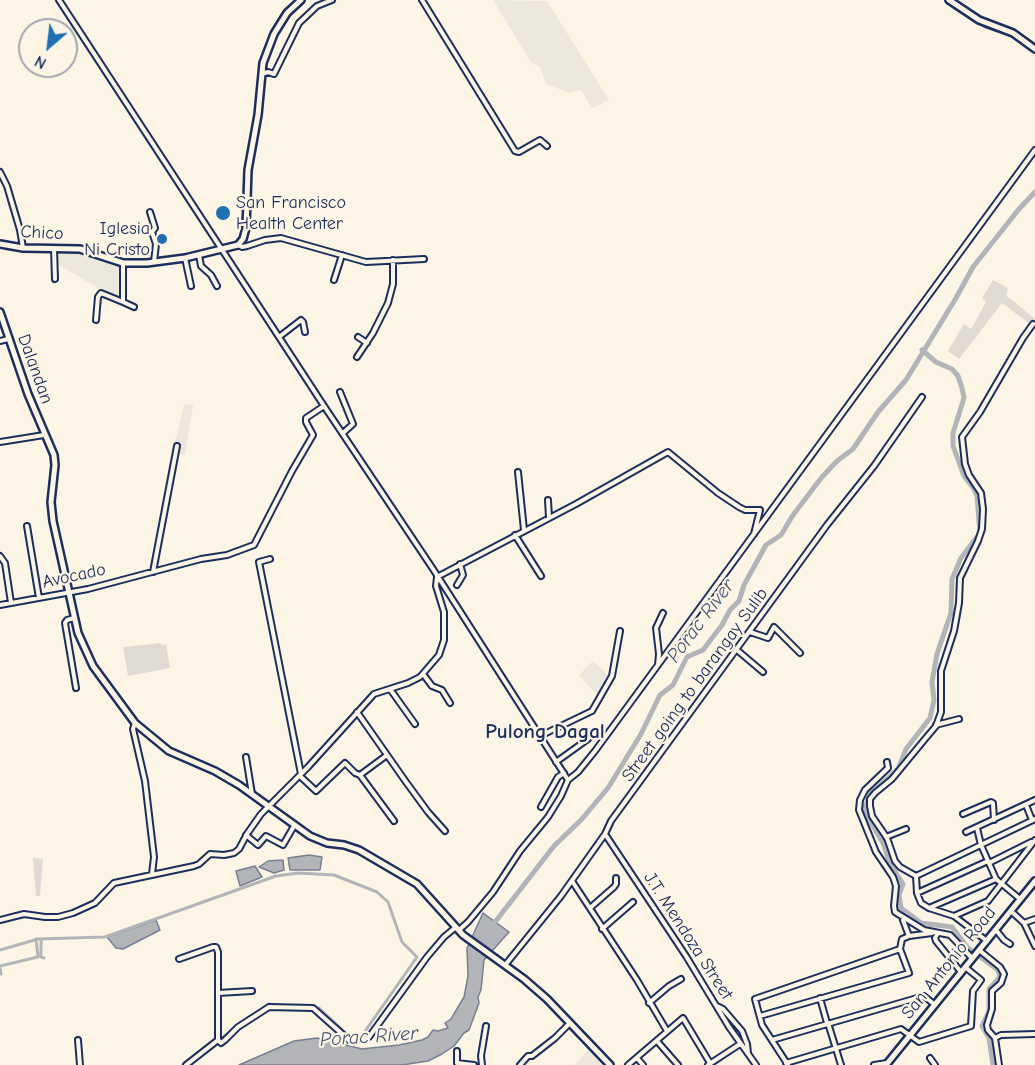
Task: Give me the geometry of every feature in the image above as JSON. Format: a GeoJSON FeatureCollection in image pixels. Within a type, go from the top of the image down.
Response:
{"type":"FeatureCollection","features":[{"type":"Feature","properties":{"kind":"street"},"geometry":{"type":"LineString","coordinates":[[59,0],[568,780]]}},
{"type":"Feature","properties":{"kind":"street"},"geometry":{"type":"LineString","coordinates":[[301,0],[287,13],[274,34],[266,55],[248,170],[246,228],[242,241],[238,245],[242,247],[281,238],[366,262],[424,259]]}},
{"type":"Feature","properties":{"kind":"street"},"geometry":{"type":"LineString","coordinates":[[262,74],[268,72],[274,74],[300,24],[317,6],[332,0]]}},
{"type":"Feature","properties":{"kind":"street"},"geometry":{"type":"LineString","coordinates":[[422,0],[515,150],[518,152],[540,140],[547,146]]}},
{"type":"Feature","properties":{"kind":"street"},"geometry":{"type":"LineString","coordinates":[[949,0],[980,20],[1013,33],[1035,49]]}},
{"type":"Feature","properties":{"kind":"street"},"geometry":{"type":"LineString","coordinates":[[186,1065],[218,1040],[221,1042],[253,1016],[270,1007],[313,1008],[349,1040],[361,1040],[369,1036],[444,937],[468,922],[493,892],[520,851],[548,817],[568,780],[595,751],[1035,150]]}},
{"type":"Feature","properties":{"kind":"street"},"geometry":{"type":"LineString","coordinates":[[0,172],[7,186],[23,248]]}},
{"type":"Feature","properties":{"kind":"street"},"geometry":{"type":"LineString","coordinates":[[150,212],[156,244],[154,263]]}},
{"type":"Feature","properties":{"kind":"street","name":"Chico"},"geometry":{"type":"LineString","coordinates":[[0,244],[23,248],[80,249],[123,263],[154,263],[224,250],[238,245]]}},
{"type":"Feature","properties":{"kind":"street"},"geometry":{"type":"LineString","coordinates":[[54,249],[55,279]]}},
{"type":"Feature","properties":{"kind":"street"},"geometry":{"type":"LineString","coordinates":[[199,255],[201,266],[212,275],[217,286]]}},
{"type":"Feature","properties":{"kind":"street"},"geometry":{"type":"LineString","coordinates":[[334,280],[342,255]]}},
{"type":"Feature","properties":{"kind":"street"},"geometry":{"type":"LineString","coordinates":[[185,258],[191,286]]}},
{"type":"Feature","properties":{"kind":"street"},"geometry":{"type":"LineString","coordinates":[[357,357],[388,303],[393,284],[393,260]]}},
{"type":"Feature","properties":{"kind":"street"},"geometry":{"type":"LineString","coordinates":[[123,263],[123,302]]}},
{"type":"Feature","properties":{"kind":"street"},"geometry":{"type":"LineString","coordinates":[[96,320],[98,297],[101,293],[134,307]]}},
{"type":"Feature","properties":{"kind":"street","name":"Dalandan"},"geometry":{"type":"LineString","coordinates":[[0,312],[44,435],[54,455],[51,502],[74,618],[84,651],[135,723],[169,751],[215,771],[310,836],[327,843],[359,850],[417,884],[465,937],[506,964],[546,999],[610,1065]]}},
{"type":"Feature","properties":{"kind":"street"},"geometry":{"type":"LineString","coordinates":[[279,337],[301,320],[305,332]]}},
{"type":"Feature","properties":{"kind":"street"},"geometry":{"type":"LineString","coordinates":[[916,876],[897,864],[886,837],[872,816],[870,799],[892,779],[936,726],[941,712],[942,663],[951,641],[959,603],[960,578],[982,530],[981,493],[969,475],[965,464],[962,437],[980,412],[1033,324]]}},
{"type":"Feature","properties":{"kind":"street"},"geometry":{"type":"LineString","coordinates":[[358,337],[367,343]]}},
{"type":"Feature","properties":{"kind":"street"},"geometry":{"type":"LineString","coordinates":[[0,341],[8,339]]}},
{"type":"Feature","properties":{"kind":"street"},"geometry":{"type":"LineString","coordinates":[[340,392],[353,424],[343,433]]}},
{"type":"Feature","properties":{"kind":"street","name":"Street going to barangay Sulib"},"geometry":{"type":"LineString","coordinates":[[506,964],[572,881],[605,834],[611,821],[922,398]]}},
{"type":"Feature","properties":{"kind":"street","name":"Avocado"},"geometry":{"type":"LineString","coordinates":[[0,605],[70,593],[201,559],[227,555],[254,545],[313,435],[306,418],[324,406]]}},
{"type":"Feature","properties":{"kind":"street"},"geometry":{"type":"LineString","coordinates":[[0,442],[44,435]]}},
{"type":"Feature","properties":{"kind":"street"},"geometry":{"type":"LineString","coordinates":[[153,572],[177,446]]}},
{"type":"Feature","properties":{"kind":"street"},"geometry":{"type":"LineString","coordinates":[[437,577],[668,452],[739,507],[745,510],[760,510],[754,534]]}},
{"type":"Feature","properties":{"kind":"street"},"geometry":{"type":"LineString","coordinates":[[518,472],[524,530]]}},
{"type":"Feature","properties":{"kind":"street"},"geometry":{"type":"LineString","coordinates":[[548,500],[549,518]]}},
{"type":"Feature","properties":{"kind":"street"},"geometry":{"type":"LineString","coordinates":[[27,526],[39,598]]}},
{"type":"Feature","properties":{"kind":"street"},"geometry":{"type":"LineString","coordinates":[[515,535],[542,576]]}},
{"type":"Feature","properties":{"kind":"street"},"geometry":{"type":"LineString","coordinates":[[0,556],[5,563],[11,603]]}},
{"type":"Feature","properties":{"kind":"street"},"geometry":{"type":"LineString","coordinates":[[270,558],[259,562],[300,775],[316,791],[345,763],[360,775],[394,821]]}},
{"type":"Feature","properties":{"kind":"street"},"geometry":{"type":"LineString","coordinates":[[457,585],[463,574],[460,564]]}},
{"type":"Feature","properties":{"kind":"street"},"geometry":{"type":"LineString","coordinates":[[0,920],[24,914],[51,917],[73,913],[95,903],[114,883],[194,866],[210,854],[234,853],[239,849],[254,822],[267,807],[300,775],[374,694],[408,683],[423,674],[439,655],[444,640],[443,607],[436,586],[437,577]]}},
{"type":"Feature","properties":{"kind":"street"},"geometry":{"type":"LineString","coordinates":[[658,666],[656,628],[663,614]]}},
{"type":"Feature","properties":{"kind":"street"},"geometry":{"type":"LineString","coordinates":[[74,618],[65,623],[76,688]]}},
{"type":"Feature","properties":{"kind":"street"},"geometry":{"type":"LineString","coordinates":[[750,632],[768,638],[774,627],[800,653]]}},
{"type":"Feature","properties":{"kind":"street"},"geometry":{"type":"LineString","coordinates":[[540,736],[588,714],[595,707],[612,676],[620,631]]}},
{"type":"Feature","properties":{"kind":"street"},"geometry":{"type":"LineString","coordinates":[[737,650],[763,672]]}},
{"type":"Feature","properties":{"kind":"street"},"geometry":{"type":"LineString","coordinates":[[423,674],[432,686],[442,690],[450,703]]}},
{"type":"Feature","properties":{"kind":"street"},"geometry":{"type":"LineString","coordinates":[[390,689],[415,724]]}},
{"type":"Feature","properties":{"kind":"street"},"geometry":{"type":"LineString","coordinates":[[357,712],[428,812],[445,831]]}},
{"type":"Feature","properties":{"kind":"street"},"geometry":{"type":"LineString","coordinates":[[936,726],[959,718]]}},
{"type":"Feature","properties":{"kind":"street"},"geometry":{"type":"LineString","coordinates":[[135,723],[133,729],[145,781],[154,857],[152,874]]}},
{"type":"Feature","properties":{"kind":"street"},"geometry":{"type":"LineString","coordinates":[[556,762],[588,740]]}},
{"type":"Feature","properties":{"kind":"street"},"geometry":{"type":"LineString","coordinates":[[360,775],[387,755]]}},
{"type":"Feature","properties":{"kind":"street"},"geometry":{"type":"LineString","coordinates":[[246,757],[252,796]]}},
{"type":"Feature","properties":{"kind":"street"},"geometry":{"type":"LineString","coordinates":[[887,762],[888,768],[864,790],[859,810],[876,852],[893,877],[896,886],[895,912],[924,930],[950,935],[973,958]]}},
{"type":"Feature","properties":{"kind":"street"},"geometry":{"type":"LineString","coordinates":[[541,807],[558,778],[564,773]]}},
{"type":"Feature","properties":{"kind":"street"},"geometry":{"type":"LineString","coordinates":[[966,832],[1035,800]]}},
{"type":"Feature","properties":{"kind":"street"},"geometry":{"type":"LineString","coordinates":[[963,814],[991,802],[993,803],[994,820]]}},
{"type":"Feature","properties":{"kind":"street"},"geometry":{"type":"LineString","coordinates":[[916,876],[1034,820],[1026,805]]}},
{"type":"Feature","properties":{"kind":"street"},"geometry":{"type":"LineString","coordinates":[[246,835],[258,845],[266,836],[283,845],[294,826]]}},
{"type":"Feature","properties":{"kind":"street"},"geometry":{"type":"LineString","coordinates":[[977,828],[981,846],[996,879],[1020,899]]}},
{"type":"Feature","properties":{"kind":"street"},"geometry":{"type":"LineString","coordinates":[[886,837],[906,829]]}},
{"type":"Feature","properties":{"kind":"street","name":"J.T. Mendoza Street"},"geometry":{"type":"LineString","coordinates":[[605,834],[748,1053]]}},
{"type":"Feature","properties":{"kind":"street"},"geometry":{"type":"LineString","coordinates":[[917,893],[1035,840]]}},
{"type":"Feature","properties":{"kind":"street"},"geometry":{"type":"LineString","coordinates":[[954,916],[986,903],[1035,840]]}},
{"type":"Feature","properties":{"kind":"street"},"geometry":{"type":"LineString","coordinates":[[916,876],[917,893],[921,903],[929,909],[954,916],[987,941]]}},
{"type":"Feature","properties":{"kind":"street"},"geometry":{"type":"LineString","coordinates":[[590,908],[614,887],[616,878]]}},
{"type":"Feature","properties":{"kind":"street"},"geometry":{"type":"LineString","coordinates":[[929,909],[996,879]]}},
{"type":"Feature","properties":{"kind":"street"},"geometry":{"type":"LineString","coordinates":[[572,881],[637,980],[667,1031]]}},
{"type":"Feature","properties":{"kind":"street","name":"San Antonio Road"},"geometry":{"type":"LineString","coordinates":[[888,1064],[1035,881]]}},
{"type":"Feature","properties":{"kind":"street"},"geometry":{"type":"LineString","coordinates":[[602,928],[633,902]]}},
{"type":"Feature","properties":{"kind":"street"},"geometry":{"type":"LineString","coordinates":[[1011,911],[1024,923],[1035,946]]}},
{"type":"Feature","properties":{"kind":"street"},"geometry":{"type":"LineString","coordinates":[[902,918],[909,936]]}},
{"type":"Feature","properties":{"kind":"street"},"geometry":{"type":"LineString","coordinates":[[1024,923],[1035,919]]}},
{"type":"Feature","properties":{"kind":"street"},"geometry":{"type":"LineString","coordinates":[[996,929],[1010,944]]}},
{"type":"Feature","properties":{"kind":"street"},"geometry":{"type":"LineString","coordinates":[[760,1016],[909,973],[900,949],[902,939],[937,933]]}},
{"type":"Feature","properties":{"kind":"street"},"geometry":{"type":"LineString","coordinates":[[900,949],[755,999],[762,1025],[787,1064],[901,1029],[919,1042],[971,1026],[973,991],[981,980],[963,970],[936,941],[937,933]]}},
{"type":"Feature","properties":{"kind":"street"},"geometry":{"type":"LineString","coordinates":[[179,959],[216,947],[220,970],[218,1040]]}},
{"type":"Feature","properties":{"kind":"street"},"geometry":{"type":"LineString","coordinates":[[978,951],[1000,967],[1004,974],[1001,983],[992,991],[992,1009],[987,1025],[994,1038],[999,1065]]}},
{"type":"Feature","properties":{"kind":"street"},"geometry":{"type":"LineString","coordinates":[[650,1003],[669,986],[681,979]]}},
{"type":"Feature","properties":{"kind":"street"},"geometry":{"type":"LineString","coordinates":[[218,993],[252,991]]}},
{"type":"Feature","properties":{"kind":"street"},"geometry":{"type":"LineString","coordinates":[[771,1040],[924,996],[935,1005]]}},
{"type":"Feature","properties":{"kind":"street"},"geometry":{"type":"LineString","coordinates":[[820,999],[841,1065]]}},
{"type":"Feature","properties":{"kind":"street"},"geometry":{"type":"LineString","coordinates":[[717,1006],[723,1009],[742,1031],[748,1053],[756,1065]]}},
{"type":"Feature","properties":{"kind":"street"},"geometry":{"type":"LineString","coordinates":[[628,1065],[683,1018],[709,1064],[740,1044]]}},
{"type":"Feature","properties":{"kind":"street"},"geometry":{"type":"LineString","coordinates":[[520,1065],[528,1056],[532,1056],[555,1038],[570,1023]]}},
{"type":"Feature","properties":{"kind":"street"},"geometry":{"type":"LineString","coordinates":[[482,1065],[486,1026]]}},
{"type":"Feature","properties":{"kind":"street"},"geometry":{"type":"LineString","coordinates":[[994,1038],[1001,1035],[1035,1034]]}},
{"type":"Feature","properties":{"kind":"street"},"geometry":{"type":"LineString","coordinates":[[78,1040],[80,1065]]}},
{"type":"Feature","properties":{"kind":"street"},"geometry":{"type":"LineString","coordinates":[[657,1041],[678,1065]]}},
{"type":"Feature","properties":{"kind":"street"},"geometry":{"type":"LineString","coordinates":[[457,1051],[457,1063],[474,1065]]}},
{"type":"Feature","properties":{"kind":"street"},"geometry":{"type":"LineString","coordinates":[[637,1058],[643,1065]]}},
{"type":"Feature","properties":{"kind":"street"},"geometry":{"type":"LineString","coordinates":[[930,1058],[935,1065]]}},
{"type":"Feature","properties":{"kind":"street"},"geometry":{"type":"LineString","coordinates":[[719,1059],[723,1065]]}},
{"type":"Feature","properties":{"kind":"street"},"geometry":{"type":"LineString","coordinates":[[873,1065],[888,1064]]}},
{"type":"Feature","properties":{"kind":"shaded area"},"geometry":{"type":"Polygon","coordinates":[[[493,0],[547,1],[609,100],[592,108],[581,90],[570,93],[546,84],[540,67],[531,62],[493,0]]]}},
{"type":"Feature","properties":{"kind":"shaded area"},"geometry":{"type":"Polygon","coordinates":[[[55,250],[82,251],[122,265],[122,302],[57,264],[55,250]]]}},
{"type":"Feature","properties":{"kind":"shaded area"},"geometry":{"type":"Polygon","coordinates":[[[993,280],[1008,288],[1006,295],[1035,319],[1030,324],[1002,303],[959,359],[948,351],[964,324],[971,329],[986,302],[982,298],[993,280]]]}},
{"type":"Feature","properties":{"kind":"shaded area"},"geometry":{"type":"Polygon","coordinates":[[[184,404],[193,405],[185,455],[175,453],[174,447],[184,404]]]}},
{"type":"Feature","properties":{"kind":"shaded area"},"geometry":{"type":"Polygon","coordinates":[[[161,643],[161,645],[166,644],[170,668],[128,676],[123,647],[161,643]]]}},
{"type":"Feature","properties":{"kind":"shaded area"},"geometry":{"type":"Polygon","coordinates":[[[593,661],[609,676],[598,696],[579,675],[593,661]]]}},
{"type":"Feature","properties":{"kind":"shaded area"},"geometry":{"type":"Polygon","coordinates":[[[309,855],[322,857],[320,870],[290,870],[288,858],[309,855]]]}},
{"type":"Feature","properties":{"kind":"shaded area"},"geometry":{"type":"Polygon","coordinates":[[[33,858],[43,859],[40,896],[36,896],[33,858]]]}},
{"type":"Feature","properties":{"kind":"shaded area"},"geometry":{"type":"Polygon","coordinates":[[[283,860],[284,870],[274,873],[259,867],[268,861],[283,860]]]}},
{"type":"Feature","properties":{"kind":"shaded area"},"geometry":{"type":"Polygon","coordinates":[[[255,866],[262,877],[240,886],[236,871],[255,866]]]}},
{"type":"Feature","properties":{"kind":"shaded area"},"geometry":{"type":"Polygon","coordinates":[[[483,913],[509,932],[484,960],[479,1003],[469,1030],[454,1046],[442,1054],[428,1061],[402,1065],[239,1065],[294,1041],[317,1038],[362,1049],[422,1040],[428,1037],[433,1030],[448,1028],[445,1023],[451,1019],[464,997],[468,976],[467,948],[483,913]]]}},
{"type":"Feature","properties":{"kind":"shaded area"},"geometry":{"type":"Polygon","coordinates":[[[156,920],[160,930],[123,949],[116,948],[107,937],[156,920]]]}},
{"type":"Feature","properties":{"kind":"shaded area"},"geometry":{"type":"Polygon","coordinates":[[[590,1048],[605,1065],[575,1065],[590,1048]]]}},
{"type":"Feature","properties":{"kind":"waterway"},"geometry":{"type":"LineString","coordinates":[[954,6],[986,28],[1014,37],[1035,53]]}},
{"type":"Feature","properties":{"kind":"waterway","name":"Porac River"},"geometry":{"type":"LineString","coordinates":[[492,926],[554,846],[581,820],[608,788],[641,734],[660,695],[673,685],[687,657],[703,650],[730,610],[739,601],[744,585],[766,545],[781,535],[822,477],[837,461],[853,449],[878,412],[906,380],[973,267],[1035,192]]}},
{"type":"Feature","properties":{"kind":"waterway"},"geometry":{"type":"LineString","coordinates":[[922,350],[936,362],[952,369],[958,376],[962,388],[964,398],[953,433],[953,446],[964,476],[977,496],[980,533],[961,558],[952,579],[951,613],[937,654],[932,682],[934,700],[930,718],[906,749],[898,769],[870,794],[865,808],[884,845],[889,862],[903,884],[899,895],[901,908],[921,923],[952,927],[967,947],[998,970],[1000,977],[989,989],[989,1011],[982,1026],[989,1038],[993,1065]]}},
{"type":"Feature","properties":{"kind":"waterway"},"geometry":{"type":"LineString","coordinates":[[0,950],[38,939],[105,937],[276,876],[298,873],[334,875],[377,892],[388,902],[402,942],[417,957],[361,1037],[351,1038],[319,1008],[314,1008]]}},
{"type":"Feature","properties":{"kind":"waterway"},"geometry":{"type":"LineString","coordinates":[[0,966],[38,957],[36,939]]}},
{"type":"Feature","properties":{"kind":"waterway"},"geometry":{"type":"LineString","coordinates":[[41,939],[41,957],[44,958]]}},
{"type":"Feature","properties":{"kind":"waterway"},"geometry":{"type":"LineString","coordinates":[[0,968],[1,974]]}},
{"type":"Feature","properties":{"kind":"waterway"},"geometry":{"type":"LineString","coordinates":[[249,1017],[268,1004]]}},
{"type":"Feature","properties":{"kind":"waterway"},"geometry":{"type":"LineString","coordinates":[[268,1004],[293,1006]]}},
{"type":"Feature","properties":{"kind":"waterway"},"geometry":{"type":"LineString","coordinates":[[221,1038],[233,1029]]}},
{"type":"Feature","properties":{"kind":"place","name":"San Francisco Health Center"},"geometry":{"type":"Point","coordinates":[223,213]}},
{"type":"Feature","properties":{"kind":"place","name":"Iglesia Ni Cristo"},"geometry":{"type":"Point","coordinates":[162,239]}},
{"type":"Feature","properties":{"kind":"district","name":"Pulong Dagal"},"geometry":{"type":"Point","coordinates":[545,732]}}]}
